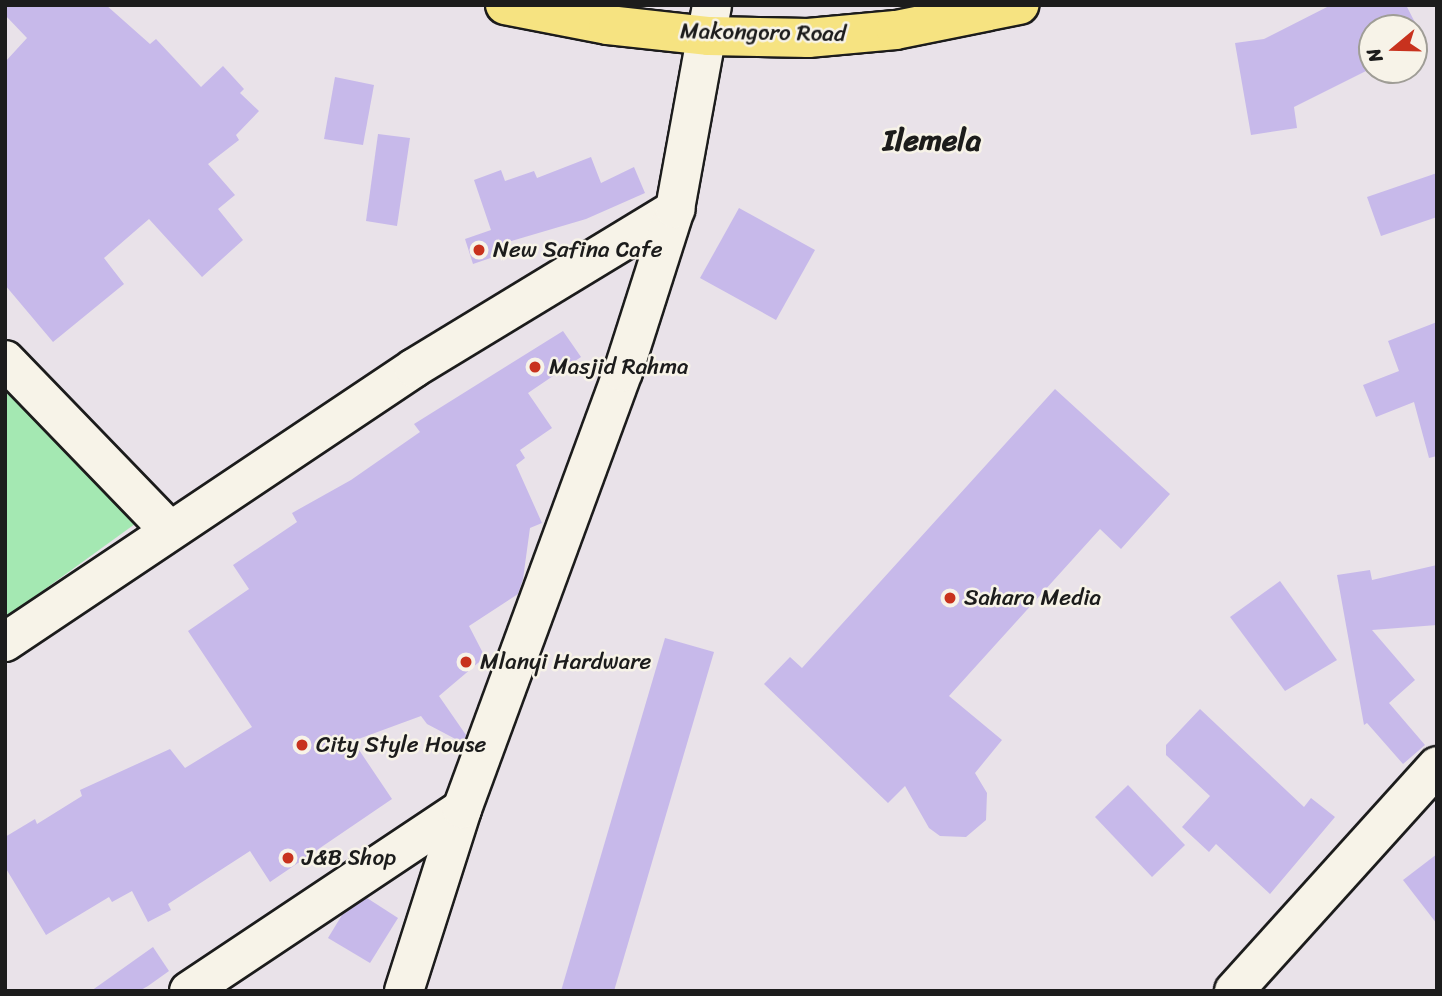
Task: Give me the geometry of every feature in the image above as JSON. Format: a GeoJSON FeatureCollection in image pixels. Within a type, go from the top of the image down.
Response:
{"type":"FeatureCollection","features":[{"type":"Feature","properties":{"kind":"main road","name":"Makongoro Road"},"geometry":{"type":"LineString","coordinates":[[505,5],[608,25],[710,21],[808,38],[896,30],[1019,5]]}},
{"type":"Feature","properties":{"kind":"street"},"geometry":{"type":"LineString","coordinates":[[404,991],[463,809],[624,372],[675,209],[710,21]]}},
{"type":"Feature","properties":{"kind":"street"},"geometry":{"type":"LineString","coordinates":[[5,642],[414,368],[675,209]]}},
{"type":"Feature","properties":{"kind":"street"},"geometry":{"type":"LineString","coordinates":[[5,360],[169,530]]}},
{"type":"Feature","properties":{"kind":"street"},"geometry":{"type":"LineString","coordinates":[[1234,991],[1437,766]]}},
{"type":"Feature","properties":{"kind":"street"},"geometry":{"type":"LineString","coordinates":[[189,991],[463,809]]}},
{"type":"Feature","properties":{"kind":"green space"},"geometry":{"type":"Polygon","coordinates":[[[5,371],[146,516],[5,618],[5,371]]]}},
{"type":"Feature","properties":{"kind":"building"},"geometry":{"type":"Polygon","coordinates":[[[5,5],[106,5],[150,44],[156,39],[201,87],[223,66],[244,89],[240,93],[259,111],[236,135],[239,140],[208,164],[235,195],[218,209],[243,240],[202,277],[149,219],[104,258],[124,284],[53,342],[5,285],[5,62],[27,38],[5,15],[5,5]]]}},
{"type":"Feature","properties":{"kind":"building"},"geometry":{"type":"Polygon","coordinates":[[[1331,5],[1406,5],[1411,14],[1358,14],[1358,75],[1294,107],[1297,128],[1251,135],[1235,43],[1264,39],[1331,5]]]}},
{"type":"Feature","properties":{"kind":"building"},"geometry":{"type":"Polygon","coordinates":[[[335,77],[374,85],[363,145],[324,139],[335,77]]]}},
{"type":"Feature","properties":{"kind":"building"},"geometry":{"type":"Polygon","coordinates":[[[378,134],[410,138],[397,226],[366,221],[378,134]]]}},
{"type":"Feature","properties":{"kind":"building"},"geometry":{"type":"Polygon","coordinates":[[[591,157],[601,183],[634,167],[645,193],[586,219],[508,242],[511,251],[473,264],[465,239],[491,230],[474,180],[501,170],[505,181],[534,171],[537,178],[591,157]]]}},
{"type":"Feature","properties":{"kind":"building"},"geometry":{"type":"Polygon","coordinates":[[[1437,173],[1437,217],[1381,236],[1367,197],[1437,173]]]}},
{"type":"Feature","properties":{"kind":"building"},"geometry":{"type":"Polygon","coordinates":[[[739,208],[815,250],[776,320],[700,278],[739,208]]]}},
{"type":"Feature","properties":{"kind":"building"},"geometry":{"type":"Polygon","coordinates":[[[1437,322],[1437,456],[1429,458],[1414,402],[1376,417],[1363,385],[1399,371],[1388,341],[1437,322]]]}},
{"type":"Feature","properties":{"kind":"building"},"geometry":{"type":"Polygon","coordinates":[[[563,331],[581,357],[528,393],[552,428],[520,450],[525,458],[516,465],[542,523],[530,528],[523,579],[518,594],[469,626],[485,657],[439,696],[466,735],[463,743],[427,724],[421,716],[353,741],[392,799],[270,882],[250,851],[168,904],[171,910],[148,922],[132,891],[112,902],[109,897],[46,935],[5,867],[5,837],[35,819],[37,824],[82,796],[80,790],[170,749],[185,768],[252,727],[188,631],[249,589],[233,565],[297,522],[292,513],[351,480],[420,432],[414,424],[563,331]]]}},
{"type":"Feature","properties":{"kind":"building"},"geometry":{"type":"Polygon","coordinates":[[[1055,389],[1170,494],[1121,549],[1100,529],[949,696],[1002,740],[975,773],[987,793],[986,820],[966,837],[940,836],[929,828],[905,786],[888,803],[764,684],[790,657],[802,668],[1055,389]]]}},
{"type":"Feature","properties":{"kind":"building"},"geometry":{"type":"Polygon","coordinates":[[[1437,565],[1437,625],[1372,630],[1415,680],[1389,703],[1425,745],[1403,764],[1367,723],[1364,725],[1337,575],[1370,570],[1372,580],[1437,565]]]}},
{"type":"Feature","properties":{"kind":"building"},"geometry":{"type":"Polygon","coordinates":[[[1280,581],[1337,660],[1285,691],[1230,617],[1280,581]]]}},
{"type":"Feature","properties":{"kind":"building"},"geometry":{"type":"Polygon","coordinates":[[[665,638],[714,652],[614,991],[561,991],[665,638]]]}},
{"type":"Feature","properties":{"kind":"building"},"geometry":{"type":"Polygon","coordinates":[[[1200,709],[1304,807],[1311,798],[1335,817],[1270,894],[1216,844],[1209,852],[1182,827],[1210,796],[1166,755],[1166,745],[1200,709]]]}},
{"type":"Feature","properties":{"kind":"building"},"geometry":{"type":"Polygon","coordinates":[[[1128,785],[1185,845],[1152,877],[1095,817],[1128,785]]]}},
{"type":"Feature","properties":{"kind":"building"},"geometry":{"type":"Polygon","coordinates":[[[1437,854],[1437,924],[1403,880],[1437,854]]]}},
{"type":"Feature","properties":{"kind":"building"},"geometry":{"type":"Polygon","coordinates":[[[367,898],[398,918],[370,963],[328,938],[342,915],[367,898]]]}},
{"type":"Feature","properties":{"kind":"building"},"geometry":{"type":"Polygon","coordinates":[[[153,947],[169,971],[148,986],[139,991],[91,991],[153,947]]]}},
{"type":"Feature","properties":{"kind":"place","name":"New Safina Cafe"},"geometry":{"type":"Point","coordinates":[479,250]}},
{"type":"Feature","properties":{"kind":"place","name":"Masjid Rahma"},"geometry":{"type":"Point","coordinates":[535,367]}},
{"type":"Feature","properties":{"kind":"place","name":"Sahara Media"},"geometry":{"type":"Point","coordinates":[950,598]}},
{"type":"Feature","properties":{"kind":"place","name":"Mlanyi Hardware"},"geometry":{"type":"Point","coordinates":[466,662]}},
{"type":"Feature","properties":{"kind":"place","name":"City Style House"},"geometry":{"type":"Point","coordinates":[302,745]}},
{"type":"Feature","properties":{"kind":"place","name":"J&B Shop"},"geometry":{"type":"Point","coordinates":[288,858]}},
{"type":"Feature","properties":{"kind":"district","name":"Ilemela"},"geometry":{"type":"Point","coordinates":[932,140]}}]}
